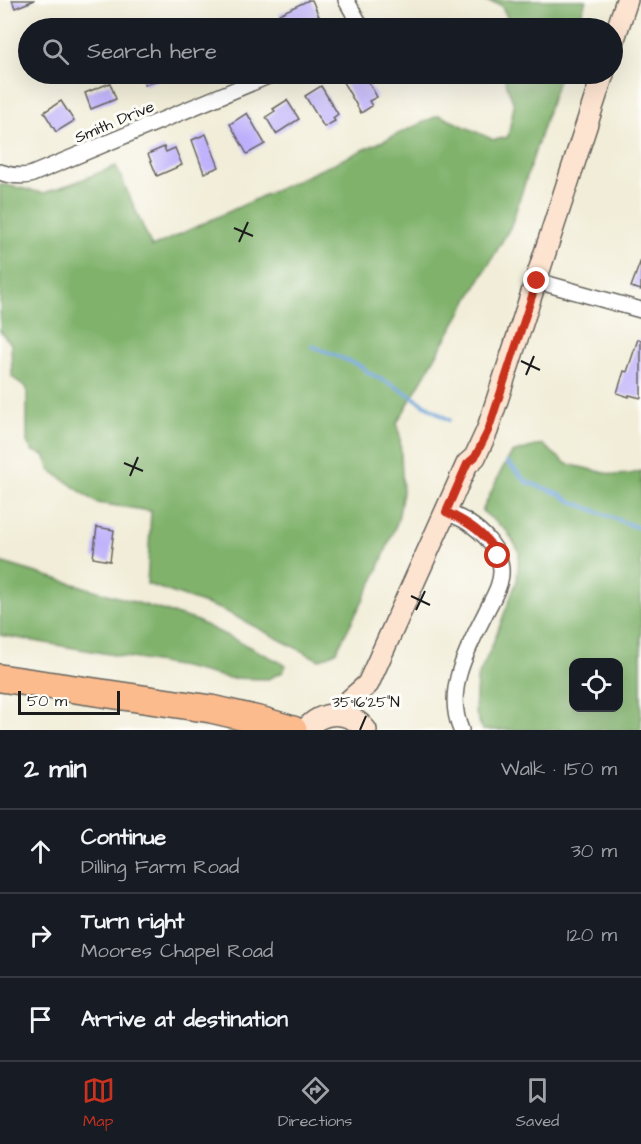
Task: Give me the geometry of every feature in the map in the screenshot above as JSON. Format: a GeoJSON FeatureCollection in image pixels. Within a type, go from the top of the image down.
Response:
{"type":"FeatureCollection","features":[{"type":"Feature","properties":{"kind":"highway"},"geometry":{"type":"LineString","coordinates":[[0,678],[211,709],[293,730]]}},
{"type":"Feature","properties":{"kind":"main road"},"geometry":{"type":"LineString","coordinates":[[606,18],[612,0]]}},
{"type":"Feature","properties":{"kind":"main road"},"geometry":{"type":"LineString","coordinates":[[621,18],[627,0]]}},
{"type":"Feature","properties":{"kind":"main road"},"geometry":{"type":"LineString","coordinates":[[467,464],[465,451],[508,333],[587,84]]}},
{"type":"Feature","properties":{"kind":"main road"},"geometry":{"type":"LineString","coordinates":[[366,730],[368,684],[467,464],[475,457],[488,431],[600,84]]}},
{"type":"Feature","properties":{"kind":"main road"},"geometry":{"type":"LineString","coordinates":[[305,730],[310,724],[334,714],[368,684]]}},
{"type":"Feature","properties":{"kind":"main road"},"geometry":{"type":"LineString","coordinates":[[334,714],[352,718],[366,730]]}},
{"type":"Feature","properties":{"kind":"street"},"geometry":{"type":"LineString","coordinates":[[346,0],[356,18]]}},
{"type":"Feature","properties":{"kind":"street","name":"Smith Drive"},"geometry":{"type":"LineString","coordinates":[[0,172],[20,177],[30,175],[249,84]]}},
{"type":"Feature","properties":{"kind":"street"},"geometry":{"type":"LineString","coordinates":[[537,281],[641,310]]}},
{"type":"Feature","properties":{"kind":"street"},"geometry":{"type":"LineString","coordinates":[[446,512],[467,521],[484,535],[493,546],[501,568],[501,579],[497,591],[458,675],[455,706],[461,730]]}},
{"type":"Feature","properties":{"kind":"green space"},"geometry":{"type":"Polygon","coordinates":[[[481,0],[586,0],[580,18],[508,18],[501,5],[481,0]]]}},
{"type":"Feature","properties":{"kind":"green space"},"geometry":{"type":"Polygon","coordinates":[[[507,84],[557,84],[511,226],[397,423],[400,436],[403,492],[398,520],[375,577],[336,652],[319,660],[223,610],[147,584],[151,511],[97,503],[50,470],[44,455],[32,451],[27,442],[27,388],[12,377],[11,344],[0,331],[0,184],[44,193],[116,166],[152,247],[439,115],[494,140],[508,137],[514,105],[507,84]]]}},
{"type":"Feature","properties":{"kind":"green space"},"geometry":{"type":"Polygon","coordinates":[[[542,444],[567,464],[615,475],[641,471],[641,730],[482,730],[475,711],[477,679],[517,580],[519,551],[507,531],[482,511],[512,453],[542,444]]]}},
{"type":"Feature","properties":{"kind":"green space"},"geometry":{"type":"Polygon","coordinates":[[[0,562],[195,620],[286,665],[283,672],[268,679],[228,678],[183,667],[0,635],[0,562]]]}},
{"type":"Feature","properties":{"kind":"building"},"geometry":{"type":"Polygon","coordinates":[[[12,0],[35,0],[15,8],[12,0]]]}},
{"type":"Feature","properties":{"kind":"building"},"geometry":{"type":"Polygon","coordinates":[[[312,0],[320,18],[281,18],[279,14],[312,0]]]}},
{"type":"Feature","properties":{"kind":"building"},"geometry":{"type":"Polygon","coordinates":[[[110,84],[116,99],[91,109],[85,93],[110,84]]]}},
{"type":"Feature","properties":{"kind":"building"},"geometry":{"type":"Polygon","coordinates":[[[344,84],[370,84],[377,97],[369,101],[372,106],[361,113],[344,84]]]}},
{"type":"Feature","properties":{"kind":"building"},"geometry":{"type":"Polygon","coordinates":[[[321,86],[338,114],[333,118],[335,121],[324,127],[305,96],[321,86]]]}},
{"type":"Feature","properties":{"kind":"building"},"geometry":{"type":"Polygon","coordinates":[[[287,100],[299,119],[276,134],[266,117],[275,111],[273,109],[287,100]]]}},
{"type":"Feature","properties":{"kind":"building"},"geometry":{"type":"Polygon","coordinates":[[[61,101],[74,121],[56,132],[44,112],[61,101]]]}},
{"type":"Feature","properties":{"kind":"building"},"geometry":{"type":"Polygon","coordinates":[[[247,113],[265,144],[247,154],[230,124],[247,113]]]}},
{"type":"Feature","properties":{"kind":"building"},"geometry":{"type":"Polygon","coordinates":[[[206,134],[219,167],[204,173],[192,140],[206,134]]]}},
{"type":"Feature","properties":{"kind":"building"},"geometry":{"type":"Polygon","coordinates":[[[164,147],[166,152],[175,148],[182,165],[157,176],[148,154],[164,147]]]}},
{"type":"Feature","properties":{"kind":"building"},"geometry":{"type":"Polygon","coordinates":[[[641,260],[641,290],[631,287],[641,260]]]}},
{"type":"Feature","properties":{"kind":"building"},"geometry":{"type":"Polygon","coordinates":[[[638,339],[641,340],[641,398],[617,393],[638,339]]]}},
{"type":"Feature","properties":{"kind":"building"},"geometry":{"type":"Polygon","coordinates":[[[97,527],[114,530],[110,561],[93,558],[97,527]]]}},
{"type":"Feature","properties":{"kind":"waterway"},"geometry":{"type":"LineString","coordinates":[[312,346],[361,366],[449,420]]}},
{"type":"Feature","properties":{"kind":"waterway"},"geometry":{"type":"LineString","coordinates":[[507,462],[527,482],[641,529]]}},
{"type":"Feature","properties":{"kind":"route"},"geometry":{"type":"LineString","coordinates":[[498,556],[484,535],[467,521],[446,512],[467,464],[475,457],[488,431],[537,281]]}}]}
